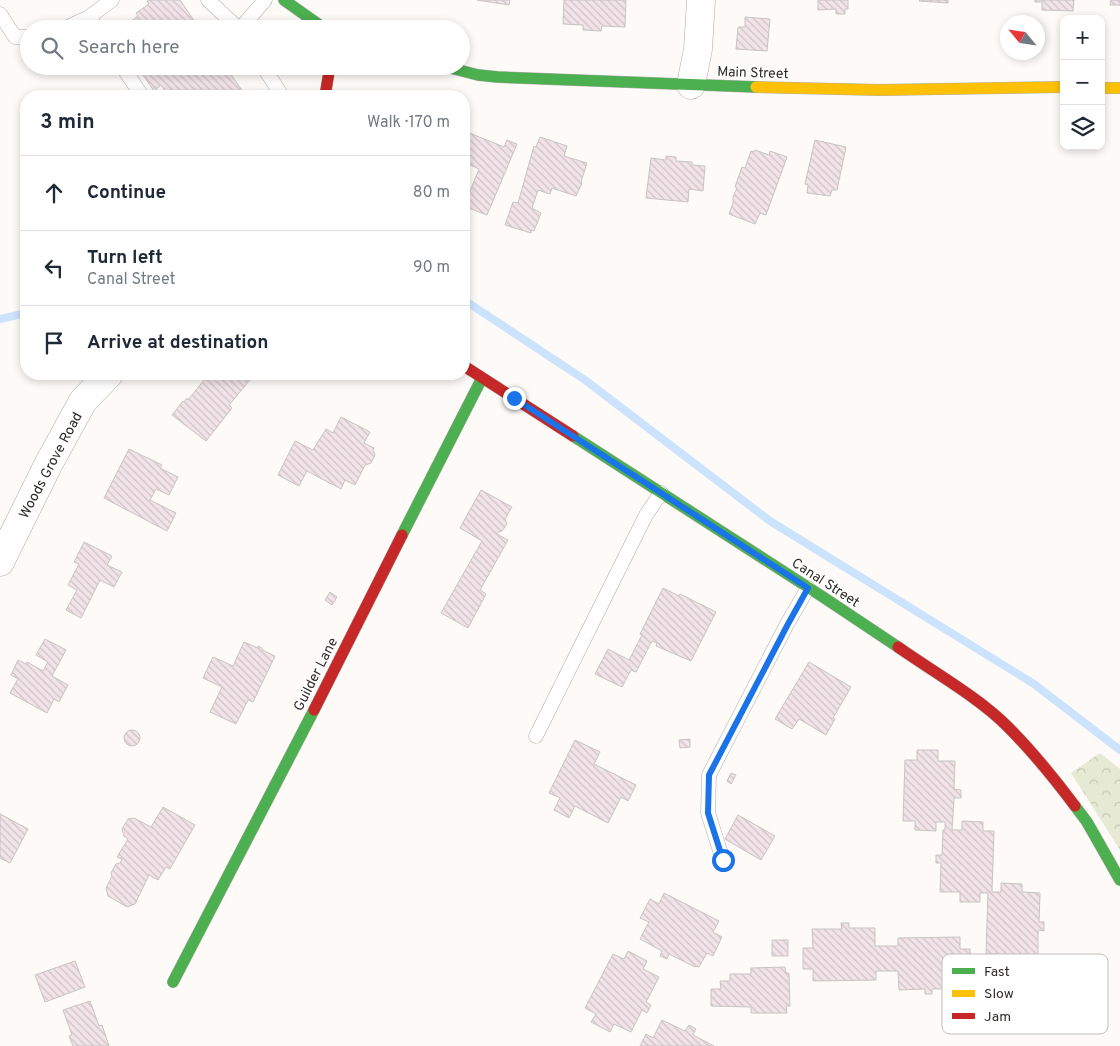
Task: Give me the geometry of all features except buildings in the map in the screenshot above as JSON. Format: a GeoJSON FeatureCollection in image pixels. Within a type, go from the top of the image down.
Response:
{"type":"FeatureCollection","features":[{"type":"Feature","properties":{"kind":"main road"},"geometry":{"type":"LineString","coordinates":[[284,0],[312,20]]}},
{"type":"Feature","properties":{"kind":"main road","name":"Main Street"},"geometry":{"type":"LineString","coordinates":[[470,73],[498,77],[880,90],[1060,87]]}},
{"type":"Feature","properties":{"kind":"main road"},"geometry":{"type":"LineString","coordinates":[[326,90],[328,75]]}},
{"type":"Feature","properties":{"kind":"main road"},"geometry":{"type":"LineString","coordinates":[[1105,88],[1120,88]]}},
{"type":"Feature","properties":{"kind":"main road","name":"Canal Street"},"geometry":{"type":"LineString","coordinates":[[470,370],[956,686],[1006,725],[1033,752],[1063,789],[1102,846],[1120,880]]}},
{"type":"Feature","properties":{"kind":"main road","name":"Guilder Lane"},"geometry":{"type":"LineString","coordinates":[[173,982],[292,753],[482,378]]}},
{"type":"Feature","properties":{"kind":"street"},"geometry":{"type":"LineString","coordinates":[[691,85],[698,49],[701,0]]}},
{"type":"Feature","properties":{"kind":"street","name":"Woods Grove Road"},"geometry":{"type":"LineString","coordinates":[[0,562],[49,463],[83,401],[103,380]]}},
{"type":"Feature","properties":{"kind":"lane"},"geometry":{"type":"LineString","coordinates":[[95,20],[112,0]]}},
{"type":"Feature","properties":{"kind":"lane"},"geometry":{"type":"LineString","coordinates":[[208,0],[229,20]]}},
{"type":"Feature","properties":{"kind":"lane"},"geometry":{"type":"LineString","coordinates":[[247,20],[265,0]]}},
{"type":"Feature","properties":{"kind":"lane"},"geometry":{"type":"LineString","coordinates":[[0,14],[16,37],[20,37]]}},
{"type":"Feature","properties":{"kind":"lane"},"geometry":{"type":"LineString","coordinates":[[128,75],[138,90]]}},
{"type":"Feature","properties":{"kind":"lane"},"geometry":{"type":"LineString","coordinates":[[269,75],[278,90]]}},
{"type":"Feature","properties":{"kind":"lane"},"geometry":{"type":"LineString","coordinates":[[536,736],[646,515],[661,493]]}},
{"type":"Feature","properties":{"kind":"lane"},"geometry":{"type":"LineString","coordinates":[[723,860],[708,813],[709,775],[808,588]]}},
{"type":"Feature","properties":{"kind":"green space"},"geometry":{"type":"Polygon","coordinates":[[[1100,753],[1120,769],[1120,850],[1071,773],[1100,753]]]}},
{"type":"Feature","properties":{"kind":"waterway"},"geometry":{"type":"LineString","coordinates":[[470,304],[585,380],[770,521],[1034,684],[1120,750]]}},
{"type":"Feature","properties":{"kind":"waterway"},"geometry":{"type":"LineString","coordinates":[[0,319],[20,314]]}},
{"type":"Feature","properties":{"kind":"traffic: fast"},"geometry":{"type":"LineString","coordinates":[[284,0],[312,20]]}},
{"type":"Feature","properties":{"kind":"traffic: fast"},"geometry":{"type":"LineString","coordinates":[[470,73],[498,77],[756,87]]}},
{"type":"Feature","properties":{"kind":"traffic: fast"},"geometry":{"type":"LineString","coordinates":[[402,535],[482,378]]}},
{"type":"Feature","properties":{"kind":"traffic: fast"},"geometry":{"type":"LineString","coordinates":[[573,436],[898,647]]}},
{"type":"Feature","properties":{"kind":"traffic: fast"},"geometry":{"type":"LineString","coordinates":[[173,982],[314,710]]}},
{"type":"Feature","properties":{"kind":"traffic: fast"},"geometry":{"type":"LineString","coordinates":[[1075,806],[1087,822],[1120,880]]}},
{"type":"Feature","properties":{"kind":"traffic: slow"},"geometry":{"type":"LineString","coordinates":[[756,87],[880,90],[1060,87]]}},
{"type":"Feature","properties":{"kind":"traffic: slow"},"geometry":{"type":"LineString","coordinates":[[1105,88],[1120,88]]}},
{"type":"Feature","properties":{"kind":"traffic: jam"},"geometry":{"type":"LineString","coordinates":[[326,90],[328,75]]}},
{"type":"Feature","properties":{"kind":"traffic: jam"},"geometry":{"type":"LineString","coordinates":[[470,370],[573,436]]}},
{"type":"Feature","properties":{"kind":"traffic: jam"},"geometry":{"type":"LineString","coordinates":[[314,710],[402,535]]}},
{"type":"Feature","properties":{"kind":"traffic: jam"},"geometry":{"type":"LineString","coordinates":[[898,647],[995,715],[1034,755],[1075,806]]}},
{"type":"Feature","properties":{"kind":"route"},"geometry":{"type":"LineString","coordinates":[[514,398],[808,588],[709,775],[708,813],[723,860]]}}]}
